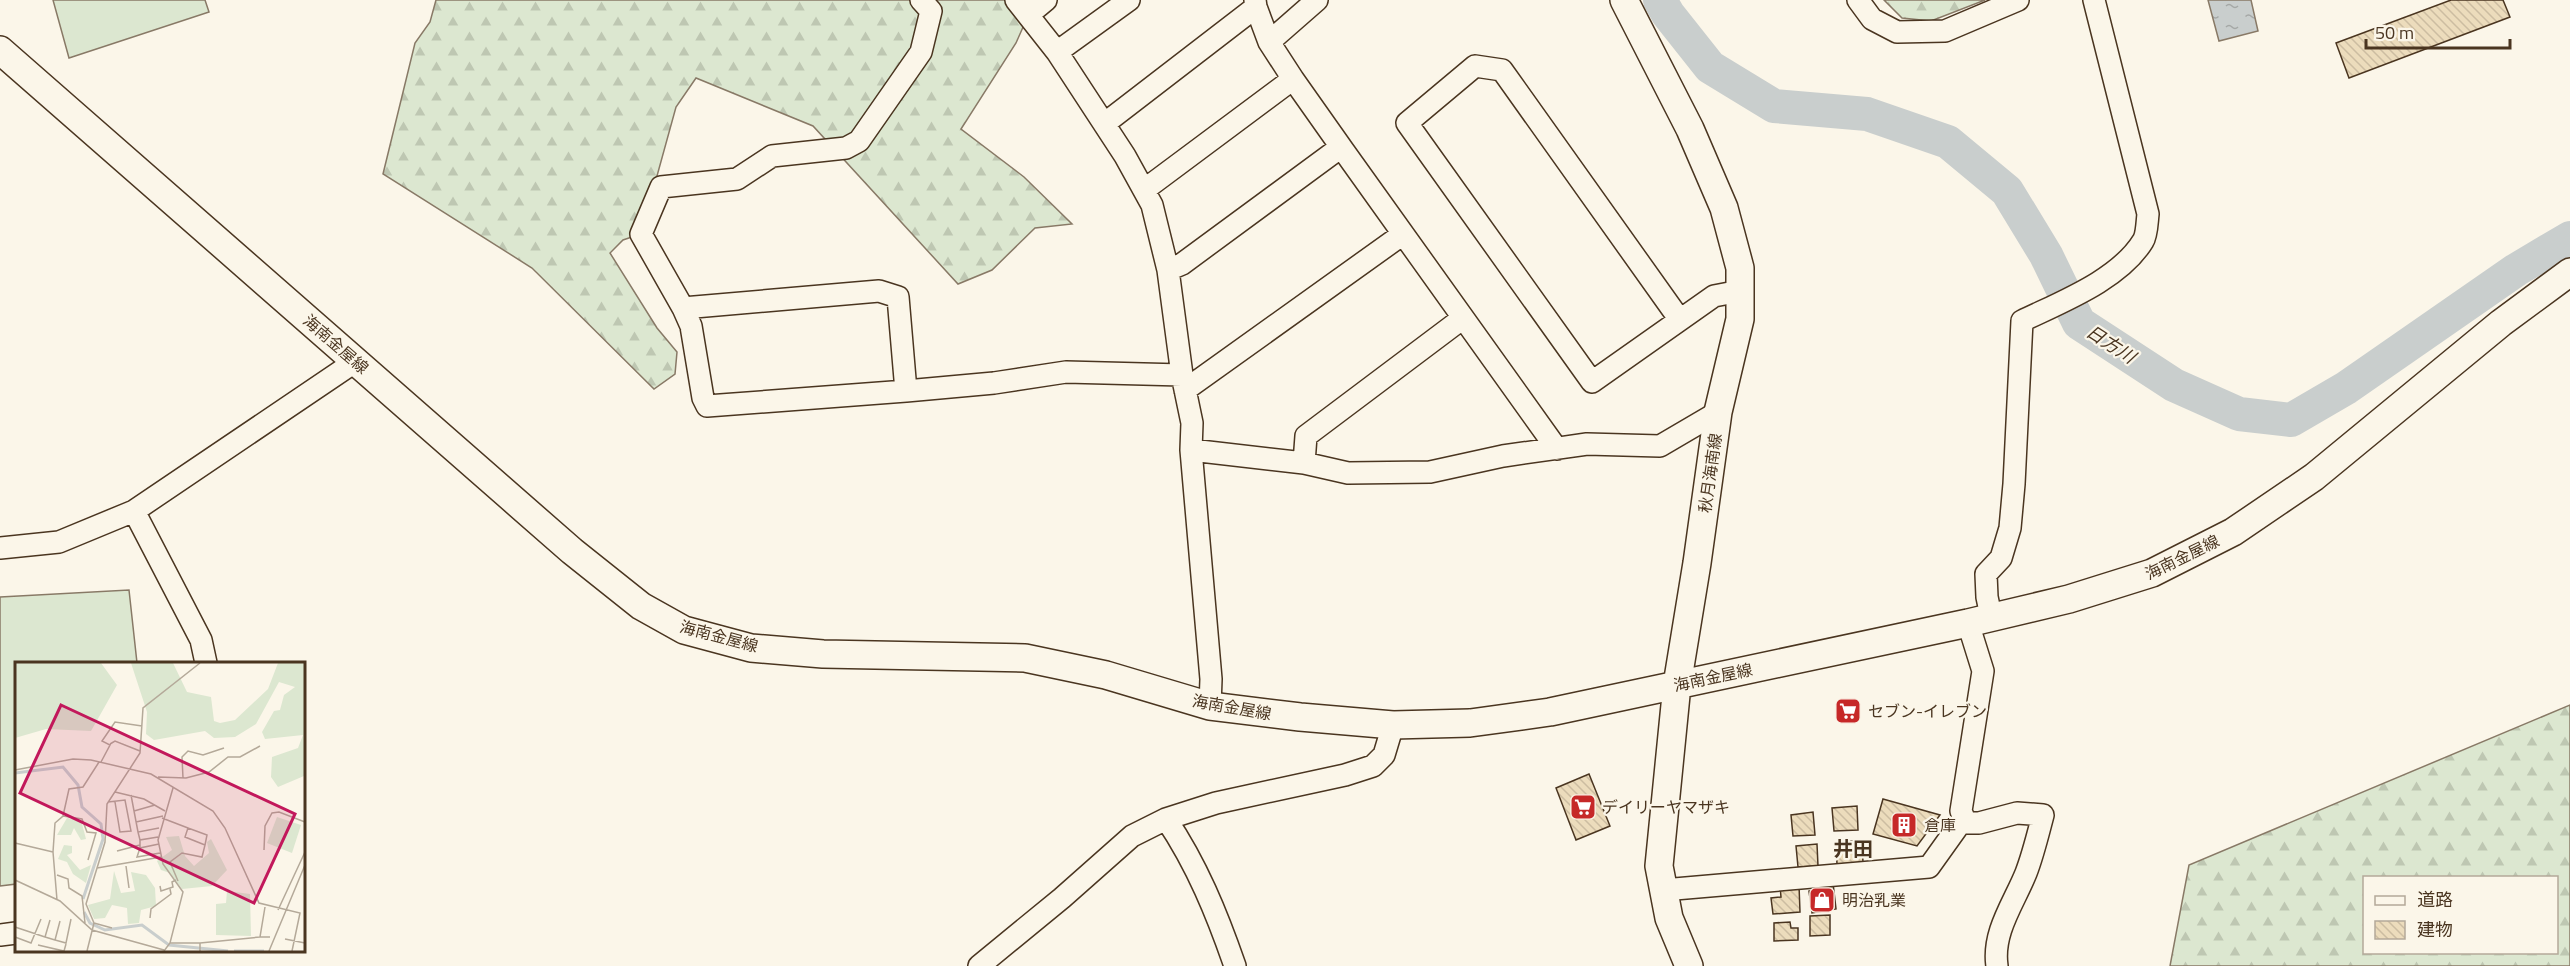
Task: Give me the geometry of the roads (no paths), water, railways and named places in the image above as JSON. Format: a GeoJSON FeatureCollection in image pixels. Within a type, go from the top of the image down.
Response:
{"type":"FeatureCollection","features":[{"type":"Feature","properties":{"kind":"main road","name":"秋月海南線"},"geometry":{"type":"LineString","coordinates":[[1624,0],[1690,129],[1724,208],[1740,268],[1740,319],[1718,412],[1698,563],[1677,685],[1659,866],[1668,918],[1689,966]]}},
{"type":"Feature","properties":{"kind":"main road","name":"海南金屋線"},"geometry":{"type":"LineString","coordinates":[[0,50],[572,552],[641,606],[684,630],[751,648],[823,654],[1025,658],[1106,675],[1210,706],[1300,717],[1393,725],[1470,723],[1550,712],[1980,620],[2069,599],[2152,573],[2233,532],[2314,477],[2501,322],[2570,272]]}},
{"type":"Feature","properties":{"kind":"street"},"geometry":{"type":"LineString","coordinates":[[921,0],[931,11],[921,52],[860,141],[846,148],[772,156],[737,179],[661,186],[641,234],[691,326],[703,398],[707,406],[906,392],[994,383],[1066,372],[1184,383],[1403,234]]}},
{"type":"Feature","properties":{"kind":"street"},"geometry":{"type":"LineString","coordinates":[[1046,0],[1022,8],[1057,52],[1144,190],[1152,205],[1168,270],[1192,423],[1191,450],[1211,680],[1210,706]]}},
{"type":"Feature","properties":{"kind":"street"},"geometry":{"type":"LineString","coordinates":[[1057,52],[1129,0]]}},
{"type":"Feature","properties":{"kind":"street"},"geometry":{"type":"LineString","coordinates":[[1269,42],[1317,0]]}},
{"type":"Feature","properties":{"kind":"street"},"geometry":{"type":"LineString","coordinates":[[1857,0],[1872,19],[1897,32],[1945,31],[2018,0]]}},
{"type":"Feature","properties":{"kind":"street"},"geometry":{"type":"LineString","coordinates":[[1997,966],[1996,956],[2001,926],[2026,872],[2043,815],[2017,813],[1979,823],[1966,823],[1961,811],[1983,671],[1980,620],[1987,597],[1986,574],[2001,558],[2010,528],[2022,321],[2077,294],[2120,266],[2144,240],[2148,214],[2094,0]]}},
{"type":"Feature","properties":{"kind":"street"},"geometry":{"type":"LineString","coordinates":[[1104,124],[1256,4],[1269,42],[1293,80],[1557,448]]}},
{"type":"Feature","properties":{"kind":"street"},"geometry":{"type":"LineString","coordinates":[[1680,320],[1502,70],[1475,66],[1407,123],[1592,382],[1680,320],[1714,296],[1740,291]]}},
{"type":"Feature","properties":{"kind":"street"},"geometry":{"type":"LineString","coordinates":[[1144,190],[1293,80]]}},
{"type":"Feature","properties":{"kind":"street"},"geometry":{"type":"LineString","coordinates":[[1168,270],[1182,264],[1341,147]]}},
{"type":"Feature","properties":{"kind":"street"},"geometry":{"type":"LineString","coordinates":[[682,308],[879,291],[898,297],[906,392]]}},
{"type":"Feature","properties":{"kind":"street"},"geometry":{"type":"LineString","coordinates":[[1304,463],[1306,436],[1463,318]]}},
{"type":"Feature","properties":{"kind":"street"},"geometry":{"type":"LineString","coordinates":[[0,548],[59,542],[134,511],[356,361]]}},
{"type":"Feature","properties":{"kind":"street"},"geometry":{"type":"LineString","coordinates":[[1191,450],[1304,463],[1348,474],[1430,472],[1503,456],[1587,444],[1660,446],[1718,412]]}},
{"type":"Feature","properties":{"kind":"street"},"geometry":{"type":"LineString","coordinates":[[134,511],[201,640],[206,662]]}},
{"type":"Feature","properties":{"kind":"street"},"geometry":{"type":"LineString","coordinates":[[980,966],[1132,836],[1166,819],[1216,803],[1345,775],[1373,766],[1384,756],[1393,725]]}},
{"type":"Feature","properties":{"kind":"street"},"geometry":{"type":"LineString","coordinates":[[1664,890],[1929,867],[1964,818]]}},
{"type":"Feature","properties":{"kind":"street"},"geometry":{"type":"LineString","coordinates":[[1166,819],[1186,848],[1202,881],[1222,927],[1235,966]]}},
{"type":"Feature","properties":{"kind":"street"},"geometry":{"type":"LineString","coordinates":[[0,935],[15,933]]}},
{"type":"Feature","properties":{"kind":"water"},"geometry":{"type":"Polygon","coordinates":[[[2208,0],[2251,0],[2258,31],[2219,41],[2208,0]]]}},
{"type":"Feature","properties":{"kind":"waterway","name":"日方川"},"geometry":{"type":"LineString","coordinates":[[1660,0],[1668,14],[1710,67],[1774,106],[1867,114],[1948,142],[2007,191],[2046,255],[2079,323],[2174,385],[2239,414],[2291,420],[2346,388],[2516,270],[2570,238]]}},
{"type":"Feature","properties":{"kind":"place","name":"セブン-イレブン"},"geometry":{"type":"Point","coordinates":[1848,711]}},
{"type":"Feature","properties":{"kind":"place","name":"デイリーヤマザキ"},"geometry":{"type":"Point","coordinates":[1583,807]}},
{"type":"Feature","properties":{"kind":"place","name":"倉庫"},"geometry":{"type":"Point","coordinates":[1904,825]}},
{"type":"Feature","properties":{"kind":"place","name":"明治乳業"},"geometry":{"type":"Point","coordinates":[1822,900]}},
{"type":"Feature","properties":{"kind":"district","name":"井田"},"geometry":{"type":"Point","coordinates":[1853,848]}}]}
